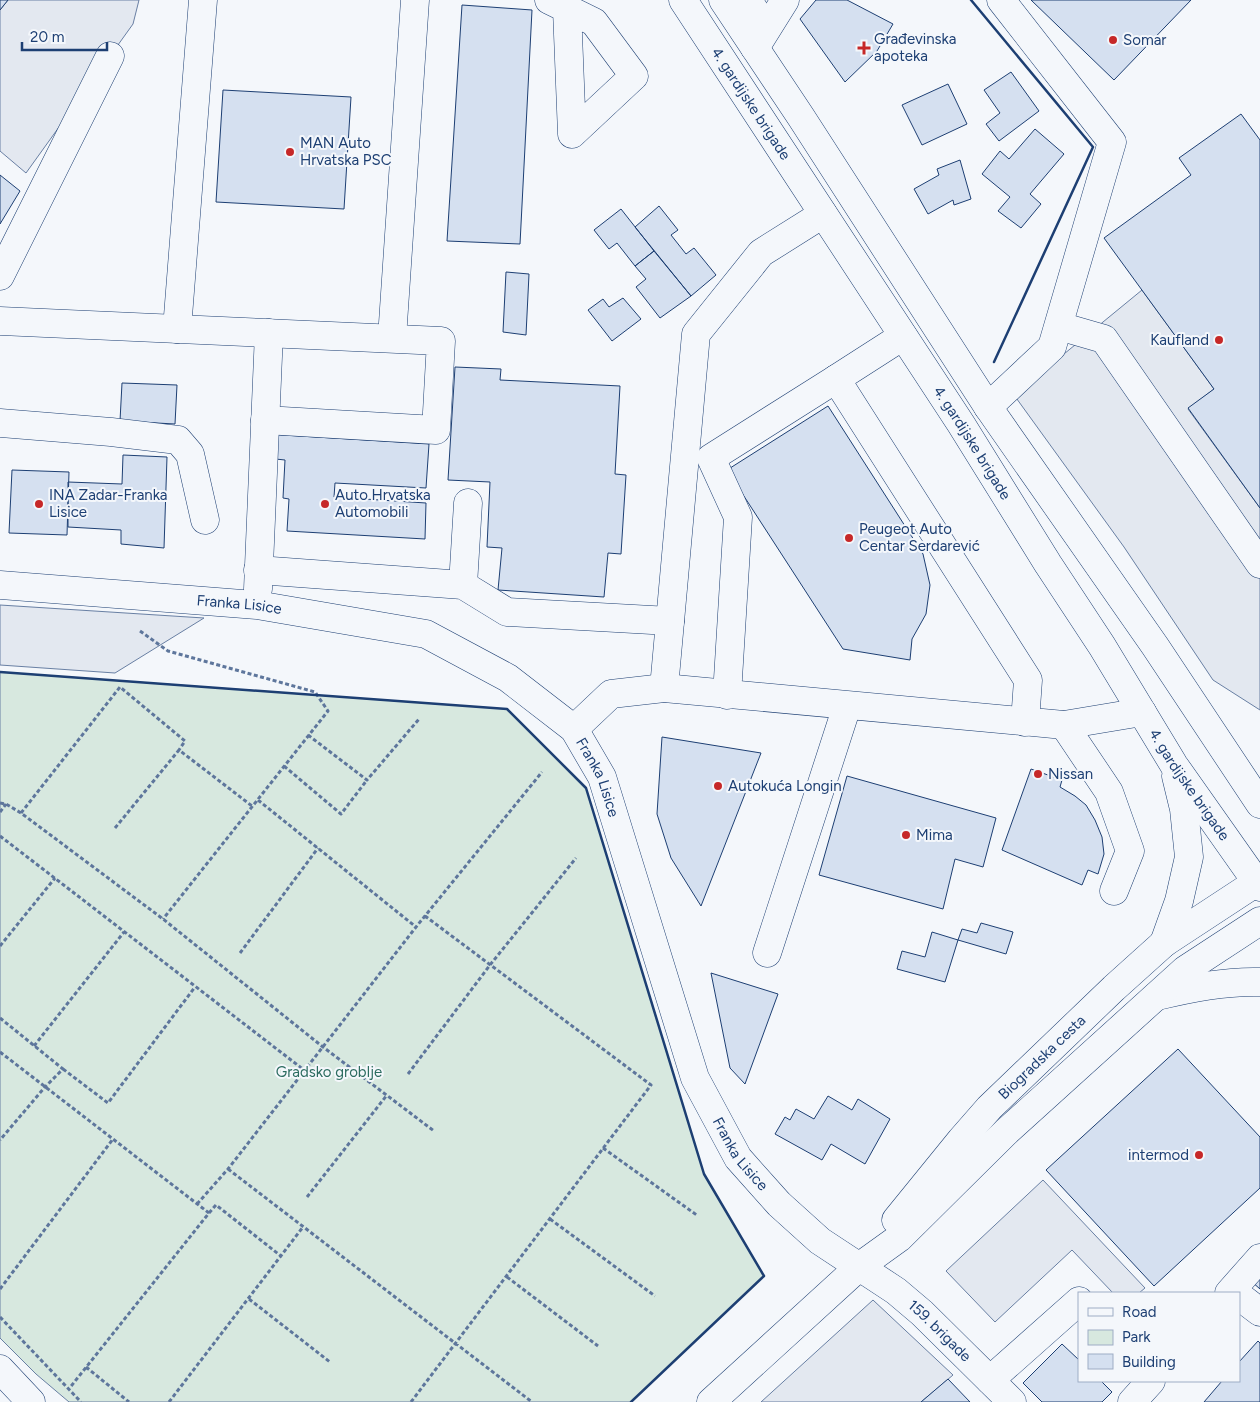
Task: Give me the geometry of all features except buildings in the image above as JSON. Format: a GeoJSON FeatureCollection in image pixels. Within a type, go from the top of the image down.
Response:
{"type":"FeatureCollection","features":[{"type":"Feature","properties":{"kind":"main road"},"geometry":{"type":"LineString","coordinates":[[178,329],[203,0]]}},
{"type":"Feature","properties":{"kind":"main road"},"geometry":{"type":"LineString","coordinates":[[392,338],[415,0]]}},
{"type":"Feature","properties":{"kind":"main road","name":"4. gardijske brigade"},"geometry":{"type":"LineString","coordinates":[[683,0],[961,424],[1048,564],[1102,646],[1174,764],[1259,883]]}},
{"type":"Feature","properties":{"kind":"main road"},"geometry":{"type":"LineString","coordinates":[[723,0],[760,39]]}},
{"type":"Feature","properties":{"kind":"main road"},"geometry":{"type":"LineString","coordinates":[[748,0],[760,39],[801,117],[988,407],[1154,646],[1260,804]]}},
{"type":"Feature","properties":{"kind":"main road"},"geometry":{"type":"LineString","coordinates":[[760,39],[785,0]]}},
{"type":"Feature","properties":{"kind":"main road"},"geometry":{"type":"LineString","coordinates":[[988,407],[1052,347],[1112,142],[1001,0]]}},
{"type":"Feature","properties":{"kind":"main road"},"geometry":{"type":"LineString","coordinates":[[0,276],[110,56]]}},
{"type":"Feature","properties":{"kind":"main road"},"geometry":{"type":"LineString","coordinates":[[664,688],[696,334],[761,253],[822,214]]}},
{"type":"Feature","properties":{"kind":"main road"},"geometry":{"type":"LineString","coordinates":[[0,321],[441,341],[436,430],[265,420]]}},
{"type":"Feature","properties":{"kind":"main road"},"geometry":{"type":"LineString","coordinates":[[1059,326],[1104,339],[1260,564]]}},
{"type":"Feature","properties":{"kind":"main road"},"geometry":{"type":"LineString","coordinates":[[257,605],[269,333]]}},
{"type":"Feature","properties":{"kind":"main road"},"geometry":{"type":"LineString","coordinates":[[726,695],[738,517],[711,458],[903,336]]}},
{"type":"Feature","properties":{"kind":"main road"},"geometry":{"type":"LineString","coordinates":[[836,379],[1028,680],[1026,722]]}},
{"type":"Feature","properties":{"kind":"main road"},"geometry":{"type":"LineString","coordinates":[[0,423],[111,432],[178,440],[190,454],[205,520]]}},
{"type":"Feature","properties":{"kind":"main road"},"geometry":{"type":"LineString","coordinates":[[463,585],[468,503]]}},
{"type":"Feature","properties":{"kind":"main road"},"geometry":{"type":"LineString","coordinates":[[258,570],[463,585],[507,612],[670,621]]}},
{"type":"Feature","properties":{"kind":"main road","name":"Franka Lisice"},"geometry":{"type":"LineString","coordinates":[[0,585],[257,605],[426,634],[508,678],[574,729],[602,777],[695,1078],[738,1158],[779,1204],[820,1241],[860,1266]]}},
{"type":"Feature","properties":{"kind":"main road"},"geometry":{"type":"LineString","coordinates":[[574,729],[611,694],[664,688],[1064,725],[1142,712]]}},
{"type":"Feature","properties":{"kind":"main road"},"geometry":{"type":"LineString","coordinates":[[767,953],[846,706]]}},
{"type":"Feature","properties":{"kind":"main road"},"geometry":{"type":"LineString","coordinates":[[1064,725],[1109,792],[1130,852],[1114,891]]}},
{"type":"Feature","properties":{"kind":"main road"},"geometry":{"type":"LineString","coordinates":[[1232,761],[1260,780]]}},
{"type":"Feature","properties":{"kind":"main road"},"geometry":{"type":"LineString","coordinates":[[1164,943],[1179,901],[1189,857],[1184,809],[1174,764]]}},
{"type":"Feature","properties":{"kind":"main road","name":"Biogradska cesta"},"geometry":{"type":"LineString","coordinates":[[860,1266],[989,1108],[1114,988],[1164,943],[1259,883]]}},
{"type":"Feature","properties":{"kind":"main road","name":"Biogradska cesta"},"geometry":{"type":"LineString","coordinates":[[711,1402],[860,1266],[899,1238],[1006,1132],[1155,996],[1185,970],[1260,921]]}},
{"type":"Feature","properties":{"kind":"main road"},"geometry":{"type":"LineString","coordinates":[[1155,996],[1199,987],[1238,982],[1260,982]]}},
{"type":"Feature","properties":{"kind":"main road"},"geometry":{"type":"LineString","coordinates":[[1235,1292],[1260,1258]]}},
{"type":"Feature","properties":{"kind":"main road","name":"159. brigade"},"geometry":{"type":"LineString","coordinates":[[860,1266],[896,1291],[922,1313],[1012,1402]]}},
{"type":"Feature","properties":{"kind":"main road"},"geometry":{"type":"LineString","coordinates":[[1240,1297],[1260,1312]]}},
{"type":"Feature","properties":{"kind":"main road"},"geometry":{"type":"LineString","coordinates":[[990,1380],[1078,1301]]}},
{"type":"Feature","properties":{"kind":"main road"},"geometry":{"type":"LineString","coordinates":[[0,1369],[30,1402]]}},
{"type":"Feature","properties":{"kind":"main road"},"geometry":{"type":"LineString","coordinates":[[1132,1402],[1149,1382]]}},
{"type":"Feature","properties":{"kind":"path"},"geometry":{"type":"LineString","coordinates":[[140,631],[168,650],[315,692],[328,711],[163,919]]}},
{"type":"Feature","properties":{"kind":"path"},"geometry":{"type":"LineString","coordinates":[[21,813],[120,687],[185,741],[115,828]]}},
{"type":"Feature","properties":{"kind":"path"},"geometry":{"type":"LineString","coordinates":[[284,766],[341,814],[418,719]]}},
{"type":"Feature","properties":{"kind":"path"},"geometry":{"type":"LineString","coordinates":[[308,736],[367,780]]}},
{"type":"Feature","properties":{"kind":"path"},"geometry":{"type":"LineString","coordinates":[[179,750],[252,806]]}},
{"type":"Feature","properties":{"kind":"path"},"geometry":{"type":"LineString","coordinates":[[197,1204],[228,1169],[416,927],[542,772]]}},
{"type":"Feature","properties":{"kind":"path"},"geometry":{"type":"LineString","coordinates":[[258,800],[416,927]]}},
{"type":"Feature","properties":{"kind":"path"},"geometry":{"type":"LineString","coordinates":[[0,803],[6,804],[21,813],[163,919],[434,1131]]}},
{"type":"Feature","properties":{"kind":"path"},"geometry":{"type":"LineString","coordinates":[[0,812],[6,804]]}},
{"type":"Feature","properties":{"kind":"path"},"geometry":{"type":"LineString","coordinates":[[0,836],[305,1071]]}},
{"type":"Feature","properties":{"kind":"path"},"geometry":{"type":"LineString","coordinates":[[240,953],[318,848]]}},
{"type":"Feature","properties":{"kind":"path"},"geometry":{"type":"LineString","coordinates":[[408,1074],[490,965],[576,858]]}},
{"type":"Feature","properties":{"kind":"path"},"geometry":{"type":"LineString","coordinates":[[0,946],[55,878]]}},
{"type":"Feature","properties":{"kind":"path"},"geometry":{"type":"LineString","coordinates":[[411,1402],[650,1085],[425,916]]}},
{"type":"Feature","properties":{"kind":"path"},"geometry":{"type":"LineString","coordinates":[[34,1046],[124,932]]}},
{"type":"Feature","properties":{"kind":"path"},"geometry":{"type":"LineString","coordinates":[[0,1018],[62,1069],[108,1103],[195,987]]}},
{"type":"Feature","properties":{"kind":"path"},"geometry":{"type":"LineString","coordinates":[[0,1052],[209,1213]]}},
{"type":"Feature","properties":{"kind":"path"},"geometry":{"type":"LineString","coordinates":[[0,1140],[62,1069]]}},
{"type":"Feature","properties":{"kind":"path"},"geometry":{"type":"LineString","coordinates":[[307,1197],[387,1095]]}},
{"type":"Feature","properties":{"kind":"path"},"geometry":{"type":"LineString","coordinates":[[0,1288],[113,1139]]}},
{"type":"Feature","properties":{"kind":"path"},"geometry":{"type":"LineString","coordinates":[[603,1148],[698,1216]]}},
{"type":"Feature","properties":{"kind":"path"},"geometry":{"type":"LineString","coordinates":[[228,1169],[532,1402]]}},
{"type":"Feature","properties":{"kind":"path"},"geometry":{"type":"LineString","coordinates":[[68,1390],[216,1205],[281,1256]]}},
{"type":"Feature","properties":{"kind":"path"},"geometry":{"type":"LineString","coordinates":[[550,1219],[656,1296]]}},
{"type":"Feature","properties":{"kind":"path"},"geometry":{"type":"LineString","coordinates":[[170,1402],[303,1227]]}},
{"type":"Feature","properties":{"kind":"path"},"geometry":{"type":"LineString","coordinates":[[506,1276],[598,1346]]}},
{"type":"Feature","properties":{"kind":"path"},"geometry":{"type":"LineString","coordinates":[[249,1299],[330,1362]]}},
{"type":"Feature","properties":{"kind":"path"},"geometry":{"type":"LineString","coordinates":[[0,1317],[81,1402]]}},
{"type":"Feature","properties":{"kind":"path"},"geometry":{"type":"LineString","coordinates":[[86,1367],[129,1402]]}},
{"type":"Feature","properties":{"kind":"green space","name":"Gradsko groblje"},"geometry":{"type":"Polygon","coordinates":[[[0,672],[507,709],[586,788],[704,1174],[764,1276],[631,1402],[69,1402],[36,1374],[0,1338],[0,672]]]}},
{"type":"Feature","properties":{"kind":"shaded area"},"geometry":{"type":"Polygon","coordinates":[[[8,0],[139,0],[133,24],[26,173],[0,151],[0,10],[8,0]]]}},
{"type":"Feature","properties":{"kind":"shaded area"},"geometry":{"type":"Polygon","coordinates":[[[1142,290],[1214,389],[1188,409],[1260,508],[1260,710],[1213,680],[1124,547],[1014,395],[1142,290]]]}},
{"type":"Feature","properties":{"kind":"shaded area"},"geometry":{"type":"Polygon","coordinates":[[[0,605],[204,618],[115,673],[0,665],[0,605]]]}},
{"type":"Feature","properties":{"kind":"shaded area"},"geometry":{"type":"Polygon","coordinates":[[[1043,1180],[1145,1288],[1140,1292],[1112,1292],[1072,1250],[995,1322],[946,1271],[1043,1180]]]}},
{"type":"Feature","properties":{"kind":"shaded area"},"geometry":{"type":"Polygon","coordinates":[[[873,1300],[953,1375],[921,1402],[761,1402],[873,1300]]]}},
{"type":"Feature","properties":{"kind":"wall"},"geometry":{"type":"LineString","coordinates":[[971,0],[1093,147],[994,362]]}},
{"type":"Feature","properties":{"kind":"wall"},"geometry":{"type":"LineString","coordinates":[[0,672],[507,709],[586,788],[704,1174],[764,1276],[631,1402]]}},
{"type":"Feature","properties":{"kind":"place","name":"Somar"},"geometry":{"type":"Point","coordinates":[1113,40]}},
{"type":"Feature","properties":{"kind":"place","name":"Građevinska apoteka"},"geometry":{"type":"Point","coordinates":[864,48]}},
{"type":"Feature","properties":{"kind":"place","name":"MAN Auto Hrvatska PSC"},"geometry":{"type":"Point","coordinates":[290,152]}},
{"type":"Feature","properties":{"kind":"place","name":"Kaufland"},"geometry":{"type":"Point","coordinates":[1219,340]}},
{"type":"Feature","properties":{"kind":"place","name":"INA Zadar-Franka Lisice"},"geometry":{"type":"Point","coordinates":[39,504]}},
{"type":"Feature","properties":{"kind":"place","name":"Auto Hrvatska Automobili"},"geometry":{"type":"Point","coordinates":[325,504]}},
{"type":"Feature","properties":{"kind":"place","name":"Peugeot Auto Centar Serdarević"},"geometry":{"type":"Point","coordinates":[849,538]}},
{"type":"Feature","properties":{"kind":"place","name":"Nissan"},"geometry":{"type":"Point","coordinates":[1038,774]}},
{"type":"Feature","properties":{"kind":"place","name":"Autokuća Longin"},"geometry":{"type":"Point","coordinates":[718,786]}},
{"type":"Feature","properties":{"kind":"place","name":"Mima"},"geometry":{"type":"Point","coordinates":[906,835]}},
{"type":"Feature","properties":{"kind":"place","name":"intermod"},"geometry":{"type":"Point","coordinates":[1199,1155]}}]}
